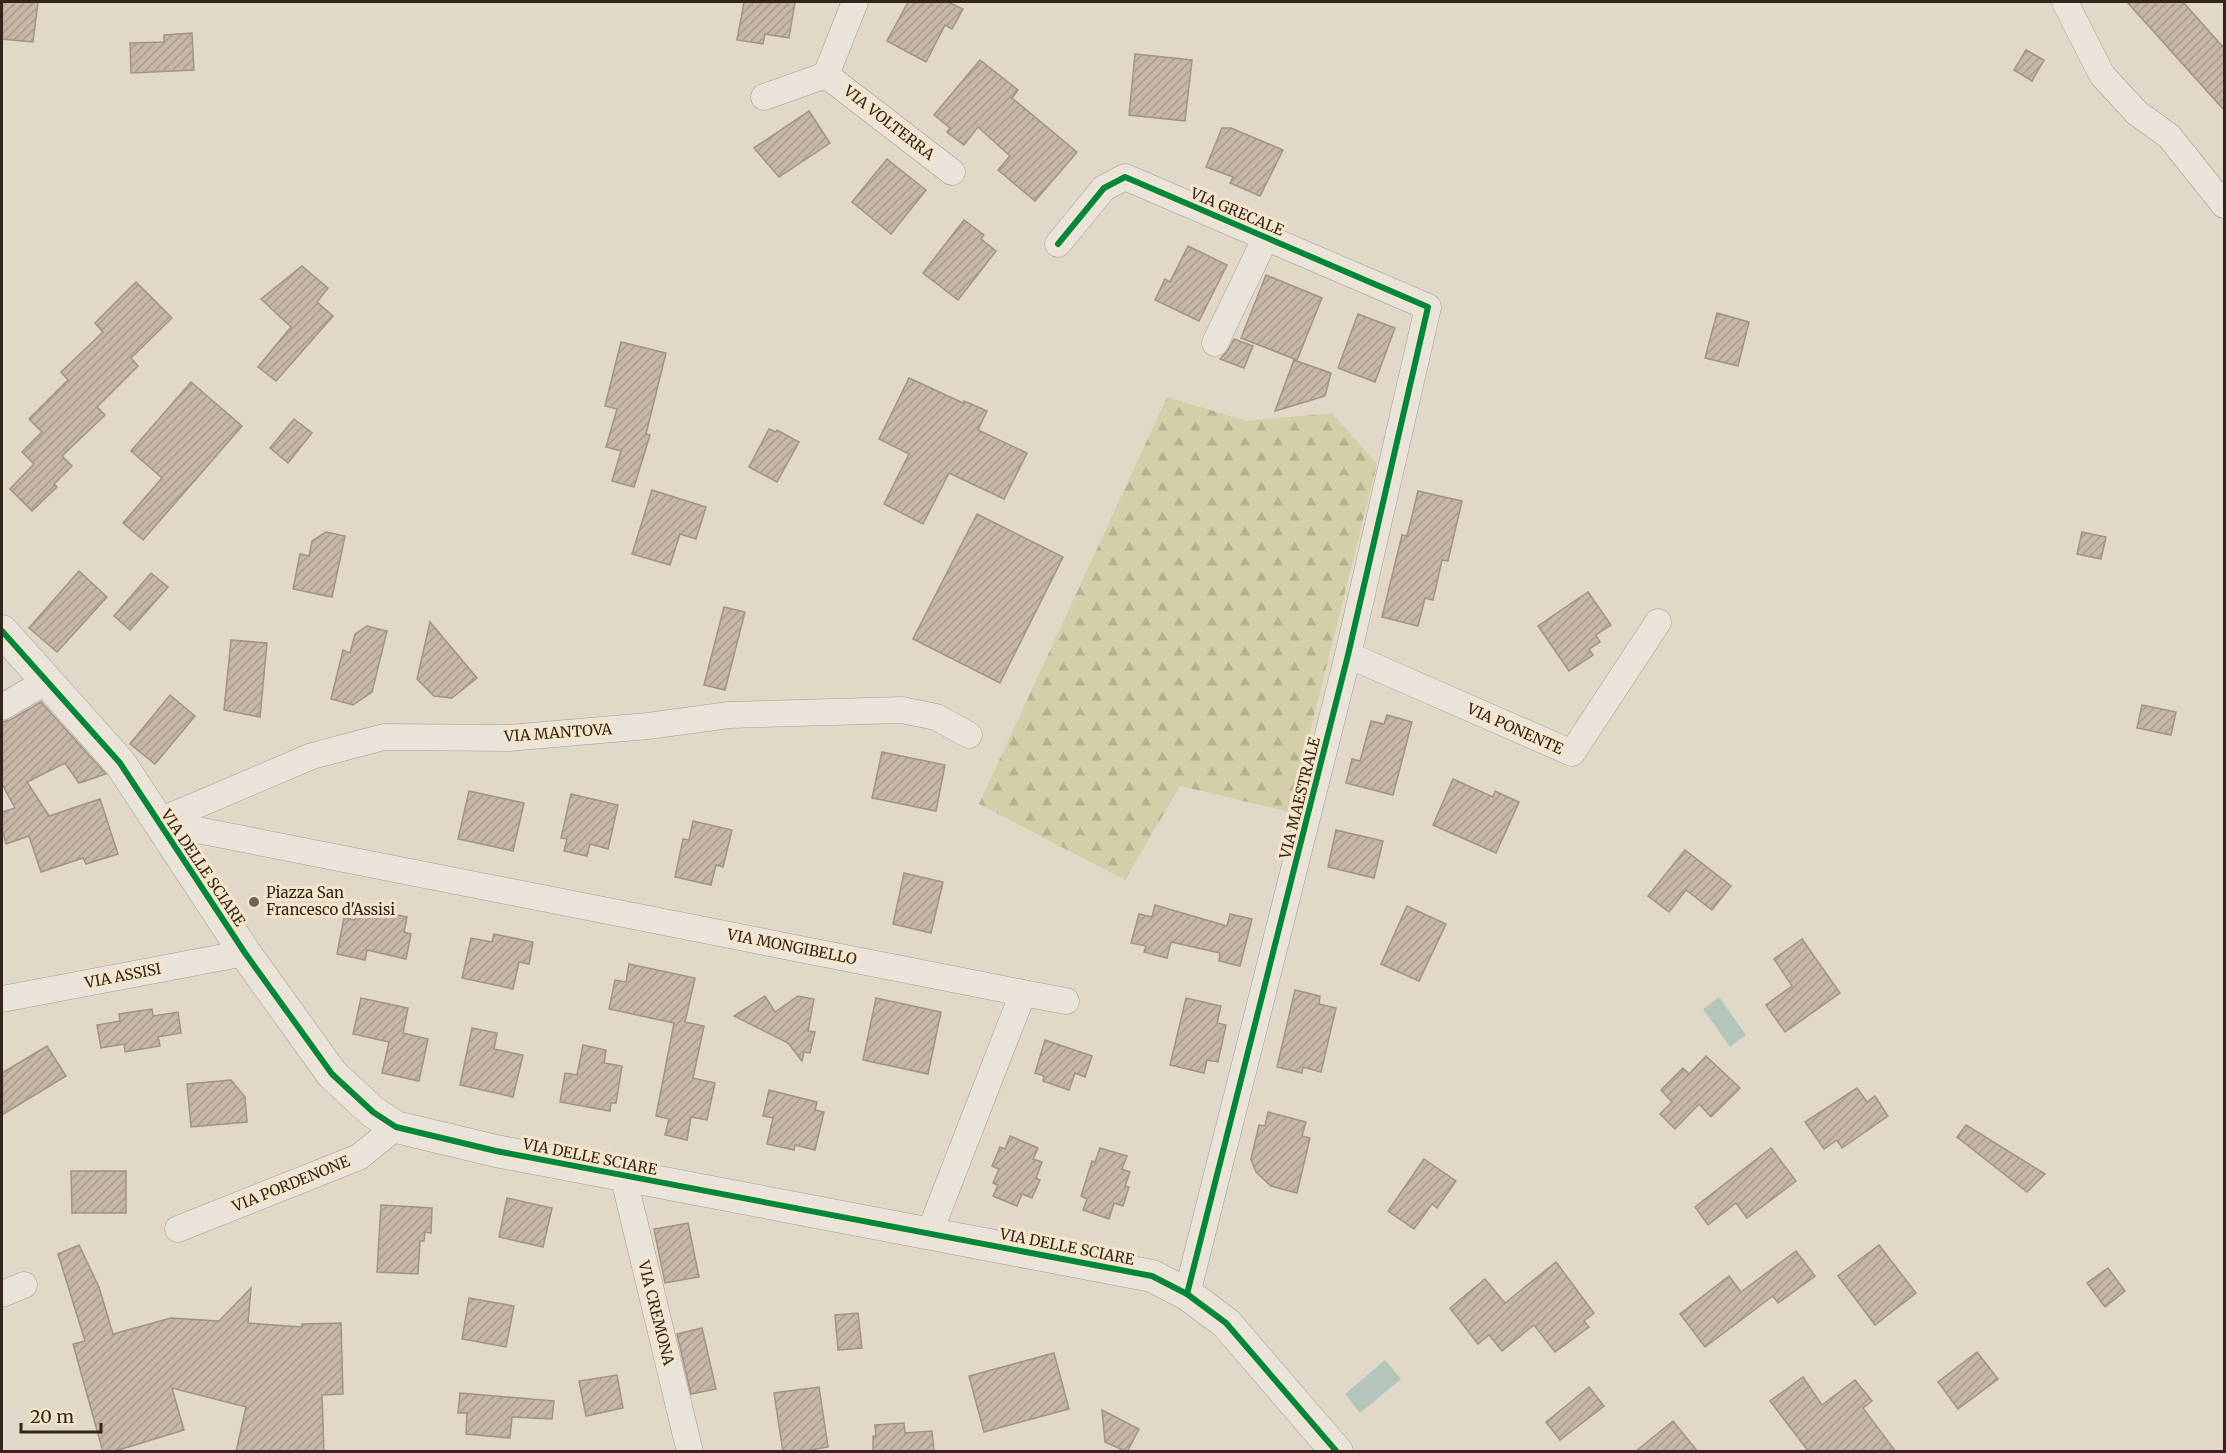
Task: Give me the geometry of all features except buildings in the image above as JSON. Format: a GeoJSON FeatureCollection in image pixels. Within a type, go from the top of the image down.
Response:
{"type":"FeatureCollection","features":[{"type":"Feature","properties":{"kind":"street"},"geometry":{"type":"LineString","coordinates":[[764,97],[826,75],[855,2]]}},
{"type":"Feature","properties":{"kind":"street"},"geometry":{"type":"LineString","coordinates":[[2065,2],[2102,75],[2137,113],[2169,136],[2224,205]]}},
{"type":"Feature","properties":{"kind":"street","name":"VIA VOLTERRA"},"geometry":{"type":"LineString","coordinates":[[826,75],[952,172]]}},
{"type":"Feature","properties":{"kind":"street","name":"VIA GRECALE"},"geometry":{"type":"LineString","coordinates":[[1058,243],[1104,188],[1125,177],[1428,307]]}},
{"type":"Feature","properties":{"kind":"street"},"geometry":{"type":"LineString","coordinates":[[1215,343],[1266,237]]}},
{"type":"Feature","properties":{"kind":"street","name":"VIA MAESTRALE"},"geometry":{"type":"LineString","coordinates":[[1187,1294],[1348,655],[1428,307]]}},
{"type":"Feature","properties":{"kind":"street","name":"VIA PONENTE"},"geometry":{"type":"LineString","coordinates":[[1348,655],[1572,753],[1658,622]]}},
{"type":"Feature","properties":{"kind":"street","name":"VIA DELLE SCIARE"},"geometry":{"type":"LineString","coordinates":[[2,631],[120,763],[245,953],[332,1074],[373,1112],[396,1127],[496,1151],[1152,1276],[1187,1294],[1226,1323],[1337,1452]]}},
{"type":"Feature","properties":{"kind":"street"},"geometry":{"type":"LineString","coordinates":[[2,707],[47,681]]}},
{"type":"Feature","properties":{"kind":"street","name":"VIA MANTOVA"},"geometry":{"type":"LineString","coordinates":[[157,822],[312,756],[384,737],[508,738],[648,726],[729,715],[902,710],[936,717],[969,735]]}},
{"type":"Feature","properties":{"kind":"street","name":"VIA MONGIBELLO"},"geometry":{"type":"LineString","coordinates":[[157,822],[1066,1001]]}},
{"type":"Feature","properties":{"kind":"street","name":"VIA ASSISI"},"geometry":{"type":"LineString","coordinates":[[2,999],[245,953]]}},
{"type":"Feature","properties":{"kind":"street"},"geometry":{"type":"LineString","coordinates":[[929,1234],[1023,993]]}},
{"type":"Feature","properties":{"kind":"street","name":"VIA PORDENONE"},"geometry":{"type":"LineString","coordinates":[[178,1229],[359,1157],[396,1127]]}},
{"type":"Feature","properties":{"kind":"street","name":"VIA CREMONA"},"geometry":{"type":"LineString","coordinates":[[623,1175],[690,1452]]}},
{"type":"Feature","properties":{"kind":"green space"},"geometry":{"type":"Polygon","coordinates":[[[1167,397],[1247,421],[1332,413],[1377,464],[1290,812],[1180,786],[1125,880],[979,804],[1167,397]]]}},
{"type":"Feature","properties":{"kind":"shaded area"},"geometry":{"type":"Polygon","coordinates":[[[1719,997],[1746,1035],[1730,1047],[1703,1009],[1719,997]]]}},
{"type":"Feature","properties":{"kind":"shaded area"},"geometry":{"type":"Polygon","coordinates":[[[1385,1360],[1401,1379],[1360,1413],[1345,1394],[1385,1360]]]}},
{"type":"Feature","properties":{"kind":"cycle path"},"geometry":{"type":"LineString","coordinates":[[1058,244],[1104,188],[1125,177],[1428,307],[1348,655],[1187,1294]]}},
{"type":"Feature","properties":{"kind":"cycle path"},"geometry":{"type":"LineString","coordinates":[[2,631],[120,763],[245,953],[332,1074],[373,1112],[396,1127],[496,1151],[1152,1276],[1187,1294],[1226,1323],[1337,1452]]}},
{"type":"Feature","properties":{"kind":"place","name":"Piazza San Francesco d'Assisi"},"geometry":{"type":"Point","coordinates":[254,902]}}]}
